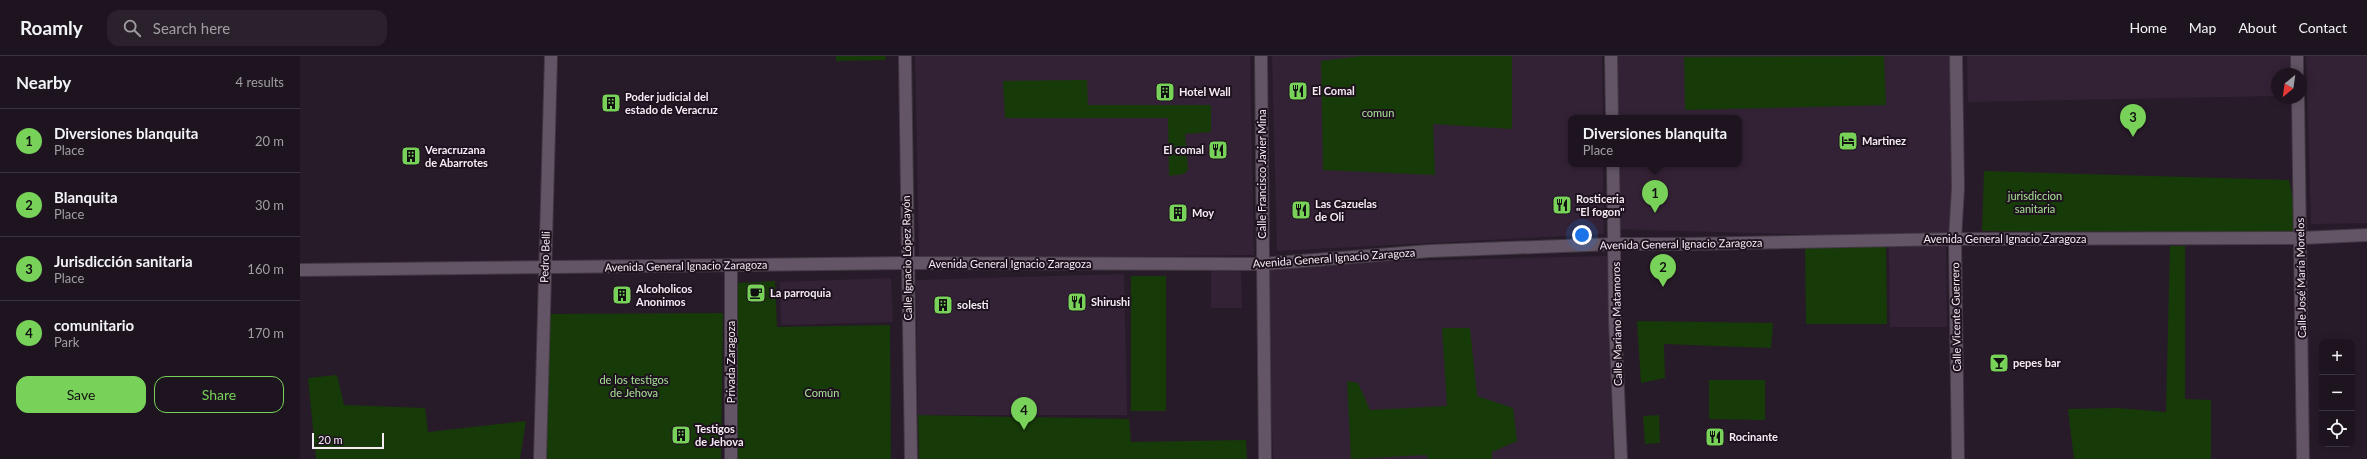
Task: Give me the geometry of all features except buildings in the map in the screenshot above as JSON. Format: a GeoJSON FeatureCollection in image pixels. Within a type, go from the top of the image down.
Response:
{"type":"FeatureCollection","features":[{"type":"Feature","properties":{"kind":"street","name":"Pedro Belli"},"geometry":{"type":"LineString","coordinates":[[540,459],[544,267],[551,56]]}},
{"type":"Feature","properties":{"kind":"street","name":"Calle Ignacio López Rayón"},"geometry":{"type":"LineString","coordinates":[[905,56],[911,459]]}},
{"type":"Feature","properties":{"kind":"street","name":"Calle Francisco Javier Mina"},"geometry":{"type":"LineString","coordinates":[[1261,56],[1265,459]]}},
{"type":"Feature","properties":{"kind":"street"},"geometry":{"type":"LineString","coordinates":[[1611,56],[1612,115]]}},
{"type":"Feature","properties":{"kind":"street","name":"Calle Vicente Guerrero"},"geometry":{"type":"LineString","coordinates":[[1956,56],[1958,188],[1955,239],[1958,459]]}},
{"type":"Feature","properties":{"kind":"street"},"geometry":{"type":"LineString","coordinates":[[2297,56],[2298,68]]}},
{"type":"Feature","properties":{"kind":"street","name":"Calle José María Morelos"},"geometry":{"type":"LineString","coordinates":[[2298,104],[2303,459]]}},
{"type":"Feature","properties":{"kind":"street","name":"Calle Mariano Matamoros"},"geometry":{"type":"LineString","coordinates":[[1613,167],[1615,321],[1621,459]]}},
{"type":"Feature","properties":{"kind":"street","name":"Avenida General Ignacio Zaragoza"},"geometry":{"type":"LineString","coordinates":[[300,270],[732,265],[1262,264],[1430,250],[1614,244],[1955,239],[2301,238],[2367,235]]}},
{"type":"Feature","properties":{"kind":"street","name":"Privada Zaragoza"},"geometry":{"type":"LineString","coordinates":[[731,459],[732,265]]}},
{"type":"Feature","properties":{"kind":"shaded area"},"geometry":{"type":"Polygon","coordinates":[[[915,56],[1250,56],[1254,255],[919,259],[915,56]]]}},
{"type":"Feature","properties":{"kind":"shaded area"},"geometry":{"type":"Polygon","coordinates":[[[1272,56],[1602,56],[1603,115],[1568,115],[1568,167],[1603,167],[1604,234],[1277,251],[1272,56]]]}},
{"type":"Feature","properties":{"kind":"shaded area"},"geometry":{"type":"Polygon","coordinates":[[[1611,56],[1956,56],[1955,239],[1614,229],[1613,167],[1742,167],[1742,115],[1612,115],[1611,56]]]}},
{"type":"Feature","properties":{"kind":"shaded area"},"geometry":{"type":"Polygon","coordinates":[[[1967,56],[2290,56],[2290,68],[2271,68],[2271,96],[1968,102],[1967,56]]]}},
{"type":"Feature","properties":{"kind":"shaded area"},"geometry":{"type":"Polygon","coordinates":[[[2306,56],[2367,56],[2367,223],[2311,224],[2306,56]]]}},
{"type":"Feature","properties":{"kind":"shaded area"},"geometry":{"type":"Polygon","coordinates":[[[1889,245],[1946,245],[1947,327],[1890,327],[1889,245]]]}},
{"type":"Feature","properties":{"kind":"shaded area"},"geometry":{"type":"Polygon","coordinates":[[[1607,256],[1613,459],[1273,459],[1267,264],[1607,256]]]}},
{"type":"Feature","properties":{"kind":"shaded area"},"geometry":{"type":"Polygon","coordinates":[[[1211,268],[1241,268],[1242,308],[1211,308],[1211,268]]]}},
{"type":"Feature","properties":{"kind":"shaded area"},"geometry":{"type":"Polygon","coordinates":[[[1124,274],[1127,415],[918,415],[916,280],[1124,274]]]}},
{"type":"Feature","properties":{"kind":"shaded area"},"geometry":{"type":"Polygon","coordinates":[[[891,278],[893,322],[781,325],[780,282],[891,278]]]}},
{"type":"Feature","properties":{"kind":"green space"},"geometry":{"type":"Polygon","coordinates":[[[836,56],[886,56],[885,60],[836,61],[836,56]]]}},
{"type":"Feature","properties":{"kind":"green space","name":"comun"},"geometry":{"type":"Polygon","coordinates":[[[1362,56],[1512,56],[1512,129],[1433,124],[1435,175],[1323,170],[1321,61],[1362,56]]]}},
{"type":"Feature","properties":{"kind":"green space"},"geometry":{"type":"Polygon","coordinates":[[[1884,56],[1886,105],[1685,110],[1684,57],[1884,56]]]}},
{"type":"Feature","properties":{"kind":"green space"},"geometry":{"type":"Polygon","coordinates":[[[1087,80],[1088,105],[1211,105],[1211,132],[1185,134],[1188,170],[1184,174],[1169,176],[1168,118],[1005,118],[1003,81],[1087,80]]]}},
{"type":"Feature","properties":{"kind":"green space","name":"jurisdiccion sanitaria"},"geometry":{"type":"Polygon","coordinates":[[[1984,171],[2289,180],[2300,232],[1982,231],[1984,171]]]}},
{"type":"Feature","properties":{"kind":"green space"},"geometry":{"type":"Polygon","coordinates":[[[1805,246],[1886,246],[1887,324],[1806,324],[1805,246]]]}},
{"type":"Feature","properties":{"kind":"green space"},"geometry":{"type":"Polygon","coordinates":[[[2170,246],[2185,246],[2185,399],[2211,400],[2211,459],[2074,459],[2068,409],[2117,408],[2166,412],[2170,246]]]}},
{"type":"Feature","properties":{"kind":"green space"},"geometry":{"type":"Polygon","coordinates":[[[1131,276],[1166,276],[1166,411],[1131,411],[1131,276]]]}},
{"type":"Feature","properties":{"kind":"green space","name":"Común"},"geometry":{"type":"Polygon","coordinates":[[[775,281],[777,327],[890,325],[891,459],[734,459],[737,283],[775,281]]]}},
{"type":"Feature","properties":{"kind":"green space","name":"de los testigos de Jehova"},"geometry":{"type":"Polygon","coordinates":[[[723,313],[721,459],[545,459],[548,314],[723,313]]]}},
{"type":"Feature","properties":{"kind":"green space"},"geometry":{"type":"Polygon","coordinates":[[[1637,321],[1773,323],[1771,348],[1664,344],[1665,378],[1641,383],[1637,321]]]}},
{"type":"Feature","properties":{"kind":"green space"},"geometry":{"type":"Polygon","coordinates":[[[1442,328],[1470,328],[1477,396],[1513,408],[1517,441],[1492,452],[1492,459],[1428,459],[1427,455],[1351,459],[1347,381],[1358,383],[1370,410],[1447,406],[1442,328]]]}},
{"type":"Feature","properties":{"kind":"green space"},"geometry":{"type":"Polygon","coordinates":[[[337,375],[344,405],[425,408],[428,432],[526,421],[520,459],[316,459],[308,378],[337,375]]]}},
{"type":"Feature","properties":{"kind":"green space"},"geometry":{"type":"Polygon","coordinates":[[[1709,380],[1765,380],[1765,420],[1709,419],[1709,380]]]}},
{"type":"Feature","properties":{"kind":"green space"},"geometry":{"type":"Polygon","coordinates":[[[918,415],[1129,419],[1131,442],[1246,440],[1247,459],[919,459],[918,415]]]}},
{"type":"Feature","properties":{"kind":"green space"},"geometry":{"type":"Polygon","coordinates":[[[1659,415],[1660,443],[1645,444],[1643,416],[1659,415]]]}},
{"type":"Feature","properties":{"kind":"place","name":"El Comal"},"geometry":{"type":"Point","coordinates":[1298,91]}},
{"type":"Feature","properties":{"kind":"place","name":"Hotel Wall"},"geometry":{"type":"Point","coordinates":[1165,92]}},
{"type":"Feature","properties":{"kind":"place","name":"Poder judicial del estado de Veracruz"},"geometry":{"type":"Point","coordinates":[611,103]}},
{"type":"Feature","properties":{"kind":"place","name":"Jurisdicción sanitaria"},"geometry":{"type":"Point","coordinates":[2133,137]}},
{"type":"Feature","properties":{"kind":"place","name":"Martinez"},"geometry":{"type":"Point","coordinates":[1848,141]}},
{"type":"Feature","properties":{"kind":"place","name":"El comal"},"geometry":{"type":"Point","coordinates":[1218,150]}},
{"type":"Feature","properties":{"kind":"place","name":"Veracruzana de Abarrotes"},"geometry":{"type":"Point","coordinates":[411,156]}},
{"type":"Feature","properties":{"kind":"place","name":"Rosticeria \"El fogon\""},"geometry":{"type":"Point","coordinates":[1562,205]}},
{"type":"Feature","properties":{"kind":"place","name":"Las Cazuelas de Oli"},"geometry":{"type":"Point","coordinates":[1301,210]}},
{"type":"Feature","properties":{"kind":"place","name":"Moy"},"geometry":{"type":"Point","coordinates":[1178,213]}},
{"type":"Feature","properties":{"kind":"place","name":"Diversiones blanquita"},"geometry":{"type":"Point","coordinates":[1655,213]}},
{"type":"Feature","properties":{"kind":"place","name":"Blanquita"},"geometry":{"type":"Point","coordinates":[1663,287]}},
{"type":"Feature","properties":{"kind":"place","name":"La parroquia"},"geometry":{"type":"Point","coordinates":[756,293]}},
{"type":"Feature","properties":{"kind":"place","name":"Alcoholicos Anonimos"},"geometry":{"type":"Point","coordinates":[622,295]}},
{"type":"Feature","properties":{"kind":"place","name":"Shirushi"},"geometry":{"type":"Point","coordinates":[1077,302]}},
{"type":"Feature","properties":{"kind":"place","name":"solesti"},"geometry":{"type":"Point","coordinates":[943,305]}},
{"type":"Feature","properties":{"kind":"place","name":"pepes bar"},"geometry":{"type":"Point","coordinates":[1999,363]}},
{"type":"Feature","properties":{"kind":"place","name":"comunitario"},"geometry":{"type":"Point","coordinates":[1024,430]}},
{"type":"Feature","properties":{"kind":"place","name":"Testigos de Jehova"},"geometry":{"type":"Point","coordinates":[681,435]}},
{"type":"Feature","properties":{"kind":"place","name":"Rocinante"},"geometry":{"type":"Point","coordinates":[1715,437]}}]}
